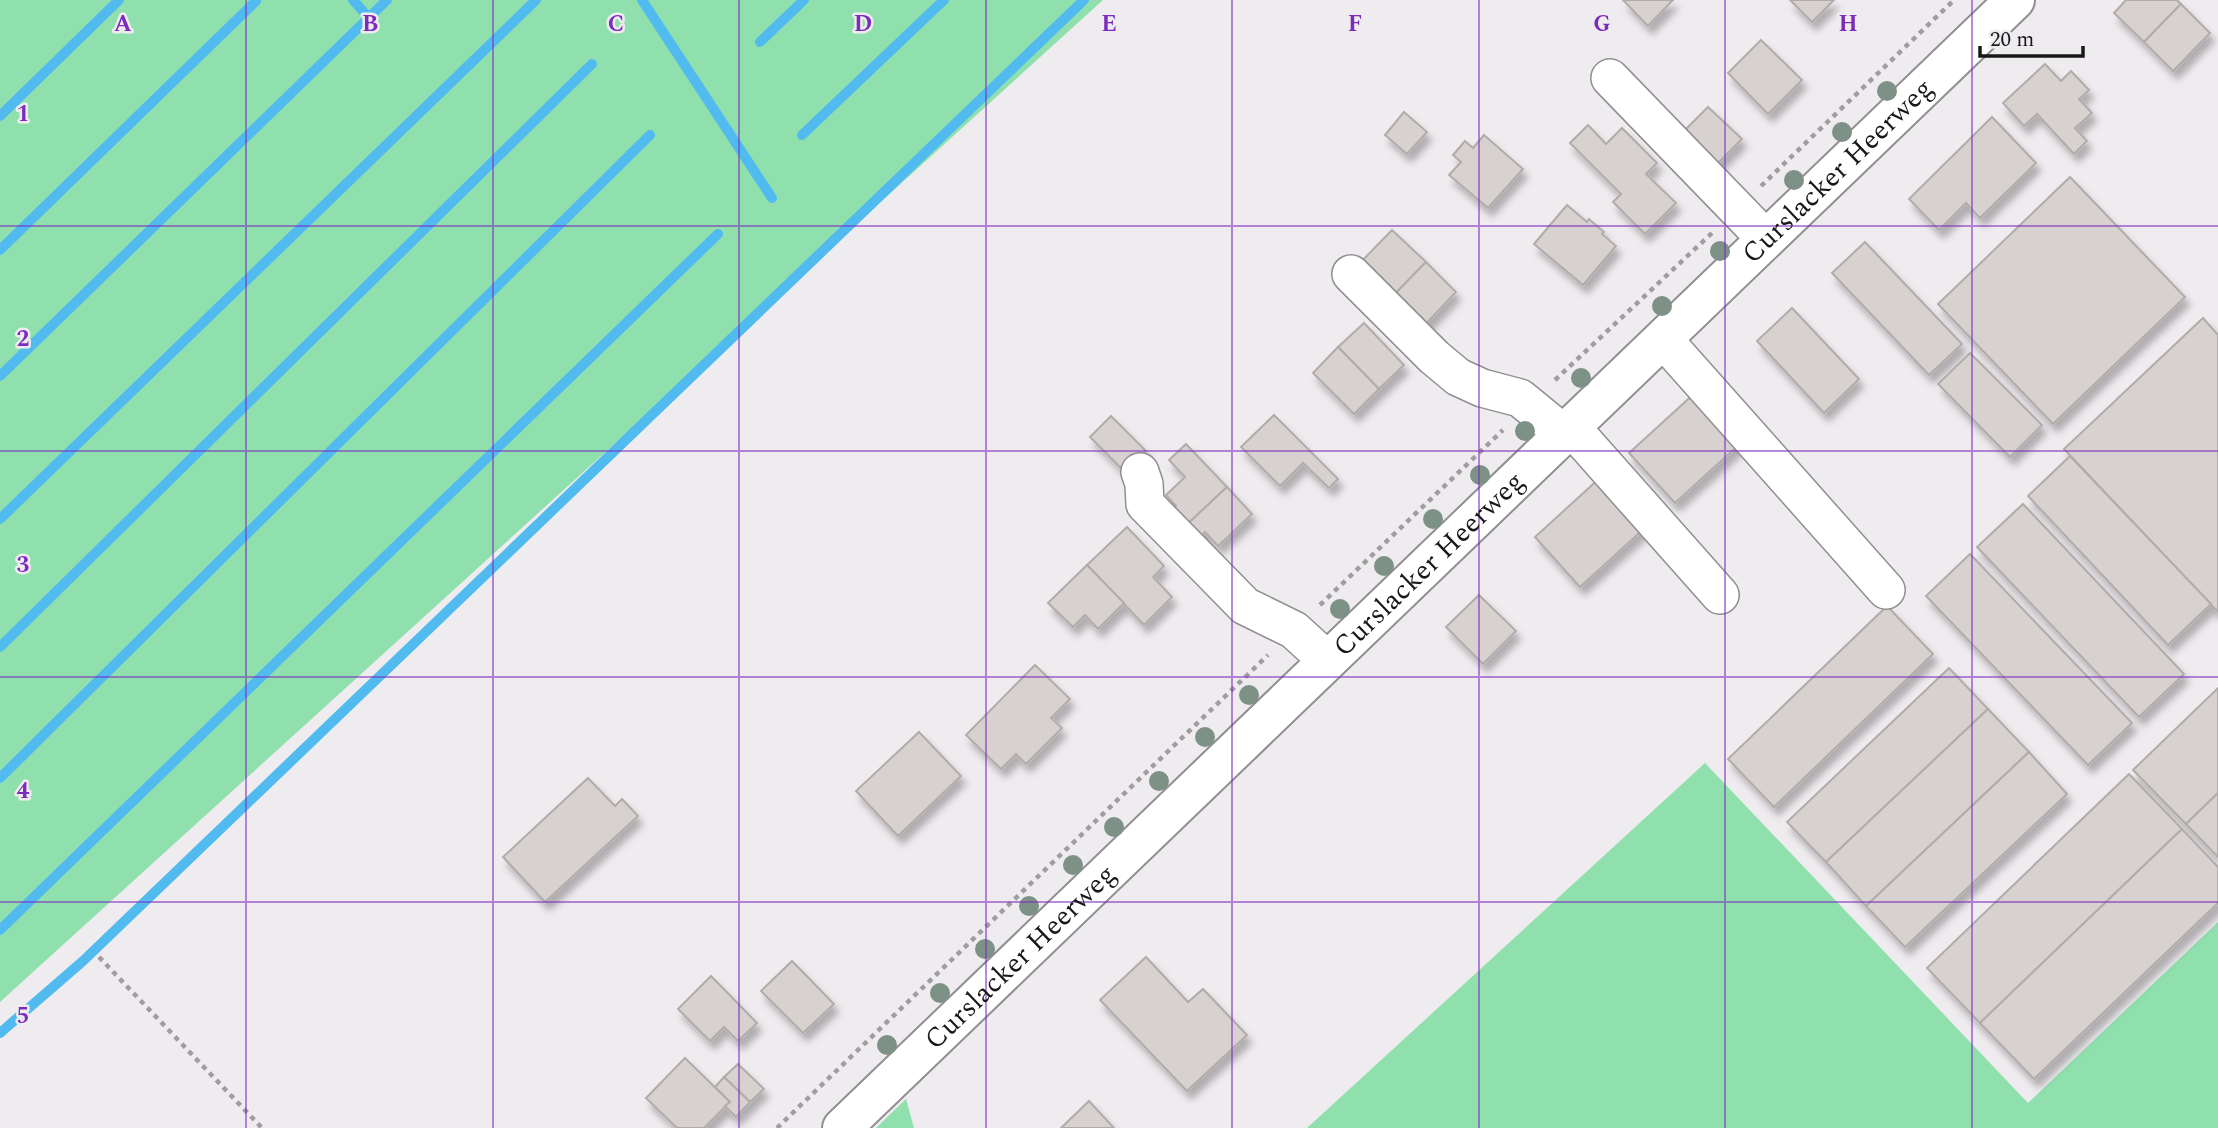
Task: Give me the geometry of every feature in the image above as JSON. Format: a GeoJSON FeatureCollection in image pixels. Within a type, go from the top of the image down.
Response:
{"type":"FeatureCollection","features":[{"type":"Feature","properties":{"kind":"main road","name":"Curslacker Heerweg"},"geometry":{"type":"LineString","coordinates":[[842,1128],[2015,0]]}},
{"type":"Feature","properties":{"kind":"lane"},"geometry":{"type":"LineString","coordinates":[[1610,78],[1766,239]]}},
{"type":"Feature","properties":{"kind":"lane"},"geometry":{"type":"LineString","coordinates":[[1351,274],[1434,357],[1458,377],[1482,388],[1520,398],[1568,430],[1720,595]]}},
{"type":"Feature","properties":{"kind":"lane"},"geometry":{"type":"LineString","coordinates":[[1663,339],[1886,590]]}},
{"type":"Feature","properties":{"kind":"lane"},"geometry":{"type":"LineString","coordinates":[[1140,472],[1145,504],[1245,606],[1294,631],[1328,661]]}},
{"type":"Feature","properties":{"kind":"path"},"geometry":{"type":"LineString","coordinates":[[777,1128],[1954,0]]}},
{"type":"Feature","properties":{"kind":"path"},"geometry":{"type":"LineString","coordinates":[[99,957],[262,1128]]}},
{"type":"Feature","properties":{"kind":"green space"},"geometry":{"type":"Polygon","coordinates":[[[0,0],[1103,0],[0,1002],[0,0]]]}},
{"type":"Feature","properties":{"kind":"green space"},"geometry":{"type":"Polygon","coordinates":[[[1705,763],[2028,1103],[2218,922],[2218,1128],[1307,1128],[1705,763]]]}},
{"type":"Feature","properties":{"kind":"green space"},"geometry":{"type":"Polygon","coordinates":[[[906,1099],[914,1128],[876,1128],[906,1099]]]}},
{"type":"Feature","properties":{"kind":"building"},"geometry":{"type":"Polygon","coordinates":[[[1623,0],[1673,0],[1648,26],[1623,0]]]}},
{"type":"Feature","properties":{"kind":"building"},"geometry":{"type":"Polygon","coordinates":[[[1790,0],[1834,0],[1812,22],[1790,0]]]}},
{"type":"Feature","properties":{"kind":"building"},"geometry":{"type":"Polygon","coordinates":[[[2126,0],[2177,0],[2181,4],[2144,42],[2114,13],[2126,0]]]}},
{"type":"Feature","properties":{"kind":"building"},"geometry":{"type":"Polygon","coordinates":[[[2181,4],[2210,33],[2173,71],[2144,42],[2181,4]]]}},
{"type":"Feature","properties":{"kind":"building"},"geometry":{"type":"Polygon","coordinates":[[[1761,40],[1802,80],[1768,114],[1728,73],[1761,40]]]}},
{"type":"Feature","properties":{"kind":"building"},"geometry":{"type":"Polygon","coordinates":[[[2045,64],[2061,81],[2071,71],[2089,90],[2079,99],[2092,113],[2075,128],[2087,141],[2074,154],[2037,114],[2024,126],[2003,103],[2045,64]]]}},
{"type":"Feature","properties":{"kind":"building"},"geometry":{"type":"Polygon","coordinates":[[[1708,107],[1742,139],[1715,166],[1681,134],[1708,107]]]}},
{"type":"Feature","properties":{"kind":"building"},"geometry":{"type":"Polygon","coordinates":[[[1404,112],[1427,132],[1407,154],[1385,135],[1404,112]]]}},
{"type":"Feature","properties":{"kind":"building"},"geometry":{"type":"Polygon","coordinates":[[[1992,117],[2036,163],[1980,218],[1966,203],[1939,230],[1909,199],[1992,117]]]}},
{"type":"Feature","properties":{"kind":"building"},"geometry":{"type":"Polygon","coordinates":[[[1588,125],[1606,144],[1622,128],[1657,163],[1646,174],[1676,203],[1645,234],[1613,202],[1621,194],[1570,143],[1588,125]]]}},
{"type":"Feature","properties":{"kind":"building"},"geometry":{"type":"Polygon","coordinates":[[[1484,135],[1523,169],[1488,208],[1449,175],[1461,162],[1453,155],[1465,141],[1473,148],[1484,135]]]}},
{"type":"Feature","properties":{"kind":"building"},"geometry":{"type":"Polygon","coordinates":[[[2070,177],[2185,297],[2053,424],[1938,304],[2070,177]]]}},
{"type":"Feature","properties":{"kind":"building"},"geometry":{"type":"Polygon","coordinates":[[[1567,205],[1587,222],[1589,219],[1616,246],[1583,285],[1534,244],[1567,205]]]}},
{"type":"Feature","properties":{"kind":"building"},"geometry":{"type":"Polygon","coordinates":[[[1392,230],[1426,262],[1389,300],[1355,268],[1392,230]]]}},
{"type":"Feature","properties":{"kind":"building"},"geometry":{"type":"Polygon","coordinates":[[[1865,242],[1962,344],[1929,375],[1832,273],[1865,242]]]}},
{"type":"Feature","properties":{"kind":"building"},"geometry":{"type":"Polygon","coordinates":[[[1426,262],[1456,292],[1420,330],[1389,300],[1426,262]]]}},
{"type":"Feature","properties":{"kind":"building"},"geometry":{"type":"Polygon","coordinates":[[[1792,308],[1859,379],[1824,413],[1757,341],[1792,308]]]}},
{"type":"Feature","properties":{"kind":"building"},"geometry":{"type":"Polygon","coordinates":[[[2203,318],[2218,335],[2218,612],[2064,449],[2203,318]]]}},
{"type":"Feature","properties":{"kind":"building"},"geometry":{"type":"Polygon","coordinates":[[[1364,323],[1404,365],[1379,389],[1338,347],[1364,323]]]}},
{"type":"Feature","properties":{"kind":"building"},"geometry":{"type":"Polygon","coordinates":[[[1338,347],[1379,389],[1354,414],[1313,373],[1338,347]]]}},
{"type":"Feature","properties":{"kind":"building"},"geometry":{"type":"Polygon","coordinates":[[[1970,353],[2042,425],[2010,457],[1938,384],[1970,353]]]}},
{"type":"Feature","properties":{"kind":"building"},"geometry":{"type":"Polygon","coordinates":[[[1696,392],[1742,442],[1675,503],[1629,453],[1696,392]]]}},
{"type":"Feature","properties":{"kind":"building"},"geometry":{"type":"Polygon","coordinates":[[[1274,415],[1338,479],[1329,488],[1303,463],[1280,486],[1241,447],[1274,415]]]}},
{"type":"Feature","properties":{"kind":"building"},"geometry":{"type":"Polygon","coordinates":[[[1111,416],[1146,451],[1125,472],[1090,437],[1111,416]]]}},
{"type":"Feature","properties":{"kind":"building"},"geometry":{"type":"Polygon","coordinates":[[[1186,444],[1227,487],[1179,532],[1165,516],[1176,506],[1166,495],[1185,477],[1169,460],[1186,444]]]}},
{"type":"Feature","properties":{"kind":"building"},"geometry":{"type":"Polygon","coordinates":[[[2070,456],[2211,604],[2168,645],[2028,496],[2070,456]]]}},
{"type":"Feature","properties":{"kind":"building"},"geometry":{"type":"Polygon","coordinates":[[[1602,476],[1647,526],[1580,587],[1535,537],[1602,476]]]}},
{"type":"Feature","properties":{"kind":"building"},"geometry":{"type":"Polygon","coordinates":[[[1227,487],[1252,514],[1218,546],[1205,532],[1192,545],[1179,532],[1227,487]]]}},
{"type":"Feature","properties":{"kind":"building"},"geometry":{"type":"Polygon","coordinates":[[[2023,504],[2184,674],[2139,717],[1977,547],[2023,504]]]}},
{"type":"Feature","properties":{"kind":"building"},"geometry":{"type":"Polygon","coordinates":[[[1127,527],[1164,566],[1153,577],[1172,597],[1144,625],[1087,565],[1127,527]]]}},
{"type":"Feature","properties":{"kind":"building"},"geometry":{"type":"Polygon","coordinates":[[[1970,554],[2132,723],[2088,765],[1926,596],[1970,554]]]}},
{"type":"Feature","properties":{"kind":"building"},"geometry":{"type":"Polygon","coordinates":[[[1087,565],[1124,603],[1098,629],[1085,615],[1073,627],[1048,603],[1087,565]]]}},
{"type":"Feature","properties":{"kind":"building"},"geometry":{"type":"Polygon","coordinates":[[[1479,595],[1516,631],[1483,664],[1446,627],[1479,595]]]}},
{"type":"Feature","properties":{"kind":"building"},"geometry":{"type":"Polygon","coordinates":[[[1887,606],[1933,654],[1774,807],[1728,759],[1887,606]]]}},
{"type":"Feature","properties":{"kind":"building"},"geometry":{"type":"Polygon","coordinates":[[[1035,665],[1070,699],[1051,718],[1062,728],[1026,764],[1016,754],[1001,769],[966,735],[1035,665]]]}},
{"type":"Feature","properties":{"kind":"building"},"geometry":{"type":"Polygon","coordinates":[[[1949,668],[1988,709],[1826,862],[1787,822],[1949,668]]]}},
{"type":"Feature","properties":{"kind":"building"},"geometry":{"type":"Polygon","coordinates":[[[2218,688],[2218,793],[2186,824],[2133,770],[2218,688]]]}},
{"type":"Feature","properties":{"kind":"building"},"geometry":{"type":"Polygon","coordinates":[[[1988,709],[2029,752],[1866,906],[1826,862],[1988,709]]]}},
{"type":"Feature","properties":{"kind":"building"},"geometry":{"type":"Polygon","coordinates":[[[919,732],[961,776],[898,836],[856,791],[919,732]]]}},
{"type":"Feature","properties":{"kind":"building"},"geometry":{"type":"Polygon","coordinates":[[[2029,752],[2067,794],[1905,947],[1866,906],[2029,752]]]}},
{"type":"Feature","properties":{"kind":"building"},"geometry":{"type":"Polygon","coordinates":[[[2129,774],[2182,829],[1980,1023],[1927,968],[2129,774]]]}},
{"type":"Feature","properties":{"kind":"building"},"geometry":{"type":"Polygon","coordinates":[[[588,778],[615,806],[622,799],[638,816],[545,902],[503,857],[588,778]]]}},
{"type":"Feature","properties":{"kind":"building"},"geometry":{"type":"Polygon","coordinates":[[[2218,793],[2218,857],[2186,824],[2218,793]]]}},
{"type":"Feature","properties":{"kind":"building"},"geometry":{"type":"Polygon","coordinates":[[[2182,829],[2218,867],[2218,903],[2034,1079],[1980,1023],[2182,829]]]}},
{"type":"Feature","properties":{"kind":"building"},"geometry":{"type":"Polygon","coordinates":[[[1146,957],[1188,1002],[1203,989],[1247,1035],[1187,1091],[1100,1000],[1146,957]]]}},
{"type":"Feature","properties":{"kind":"building"},"geometry":{"type":"Polygon","coordinates":[[[792,961],[834,1004],[803,1033],[761,991],[792,961]]]}},
{"type":"Feature","properties":{"kind":"building"},"geometry":{"type":"Polygon","coordinates":[[[711,976],[757,1023],[738,1041],[724,1027],[710,1041],[678,1009],[711,976]]]}},
{"type":"Feature","properties":{"kind":"building"},"geometry":{"type":"Polygon","coordinates":[[[685,1058],[730,1102],[704,1128],[677,1128],[646,1098],[685,1058]]]}},
{"type":"Feature","properties":{"kind":"building"},"geometry":{"type":"Polygon","coordinates":[[[738,1064],[764,1089],[750,1102],[724,1077],[738,1064]]]}},
{"type":"Feature","properties":{"kind":"building"},"geometry":{"type":"Polygon","coordinates":[[[724,1077],[750,1102],[736,1117],[725,1106],[730,1102],[715,1087],[724,1077]]]}},
{"type":"Feature","properties":{"kind":"building"},"geometry":{"type":"Polygon","coordinates":[[[1089,1101],[1114,1128],[1061,1128],[1089,1101]]]}},
{"type":"Feature","properties":{"kind":"waterway"},"geometry":{"type":"LineString","coordinates":[[0,116],[119,0]]}},
{"type":"Feature","properties":{"kind":"waterway"},"geometry":{"type":"LineString","coordinates":[[353,0],[369,18]]}},
{"type":"Feature","properties":{"kind":"waterway"},"geometry":{"type":"LineString","coordinates":[[0,376],[387,0]]}},
{"type":"Feature","properties":{"kind":"waterway"},"geometry":{"type":"LineString","coordinates":[[0,519],[536,0]]}},
{"type":"Feature","properties":{"kind":"waterway"},"geometry":{"type":"LineString","coordinates":[[642,0],[772,198]]}},
{"type":"Feature","properties":{"kind":"waterway"},"geometry":{"type":"LineString","coordinates":[[760,42],[804,0]]}},
{"type":"Feature","properties":{"kind":"waterway"},"geometry":{"type":"LineString","coordinates":[[802,135],[944,0]]}},
{"type":"Feature","properties":{"kind":"waterway"},"geometry":{"type":"LineString","coordinates":[[0,1033],[83,961],[1084,0]]}},
{"type":"Feature","properties":{"kind":"waterway"},"geometry":{"type":"LineString","coordinates":[[0,250],[256,1]]}},
{"type":"Feature","properties":{"kind":"waterway"},"geometry":{"type":"LineString","coordinates":[[0,647],[592,64]]}},
{"type":"Feature","properties":{"kind":"waterway"},"geometry":{"type":"LineString","coordinates":[[0,778],[650,135]]}},
{"type":"Feature","properties":{"kind":"waterway"},"geometry":{"type":"LineString","coordinates":[[0,930],[718,234]]}}]}
